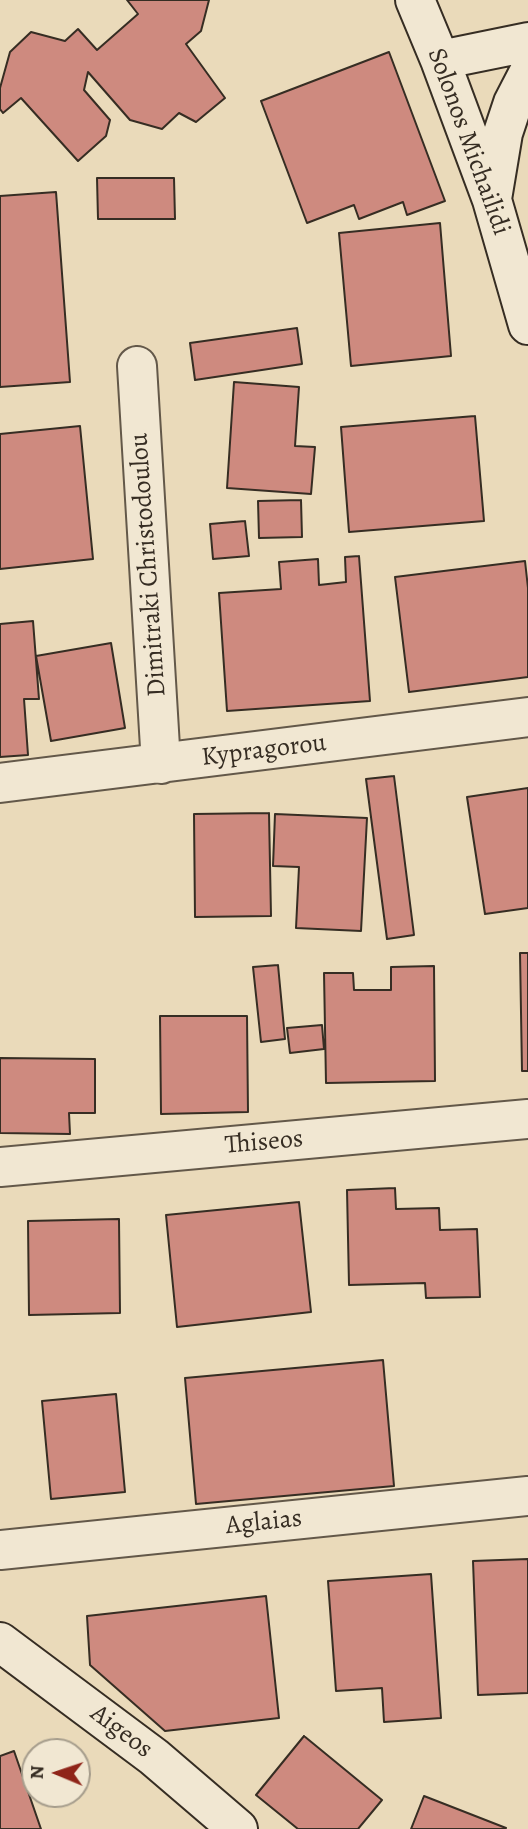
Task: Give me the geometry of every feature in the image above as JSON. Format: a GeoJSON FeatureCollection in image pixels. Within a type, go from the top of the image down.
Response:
{"type":"FeatureCollection","features":[{"type":"Feature","properties":{"kind":"street","name":"Solonos Michailidi"},"geometry":{"type":"LineString","coordinates":[[415,0],[492,200],[528,325]]}},
{"type":"Feature","properties":{"kind":"street"},"geometry":{"type":"LineString","coordinates":[[440,60],[528,41]]}},
{"type":"Feature","properties":{"kind":"street"},"geometry":{"type":"LineString","coordinates":[[492,200],[503,133],[513,103],[528,74]]}},
{"type":"Feature","properties":{"kind":"street","name":"Dimitraki Christodoulou"},"geometry":{"type":"LineString","coordinates":[[136,366],[161,764]]}},
{"type":"Feature","properties":{"kind":"street","name":"Kypragorou"},"geometry":{"type":"LineString","coordinates":[[0,783],[528,717]]}},
{"type":"Feature","properties":{"kind":"street","name":"Thiseos"},"geometry":{"type":"LineString","coordinates":[[0,1167],[528,1119]]}},
{"type":"Feature","properties":{"kind":"street","name":"Aglaias"},"geometry":{"type":"LineString","coordinates":[[0,1550],[528,1496]]}},
{"type":"Feature","properties":{"kind":"street","name":"Aigeos"},"geometry":{"type":"LineString","coordinates":[[0,1642],[154,1757],[238,1829]]}},
{"type":"Feature","properties":{"kind":"building"},"geometry":{"type":"Polygon","coordinates":[[[127,0],[209,0],[201,31],[186,44],[225,98],[196,122],[179,113],[162,129],[130,120],[88,72],[84,90],[110,120],[106,136],[78,161],[21,98],[3,113],[0,109],[0,88],[10,52],[31,32],[65,41],[78,29],[97,50],[138,14],[127,0]]]}},
{"type":"Feature","properties":{"kind":"building"},"geometry":{"type":"Polygon","coordinates":[[[389,52],[445,201],[407,215],[403,202],[359,219],[354,205],[307,223],[261,101],[389,52]]]}},
{"type":"Feature","properties":{"kind":"building"},"geometry":{"type":"Polygon","coordinates":[[[97,178],[174,178],[175,219],[98,219],[97,178]]]}},
{"type":"Feature","properties":{"kind":"building"},"geometry":{"type":"Polygon","coordinates":[[[56,192],[70,382],[0,387],[0,196],[56,192]]]}},
{"type":"Feature","properties":{"kind":"building"},"geometry":{"type":"Polygon","coordinates":[[[440,223],[451,356],[351,366],[339,233],[440,223]]]}},
{"type":"Feature","properties":{"kind":"building"},"geometry":{"type":"Polygon","coordinates":[[[297,328],[302,364],[195,380],[190,343],[297,328]]]}},
{"type":"Feature","properties":{"kind":"building"},"geometry":{"type":"Polygon","coordinates":[[[234,382],[299,387],[295,446],[315,447],[311,494],[227,488],[234,382]]]}},
{"type":"Feature","properties":{"kind":"building"},"geometry":{"type":"Polygon","coordinates":[[[475,416],[484,521],[349,532],[341,427],[475,416]]]}},
{"type":"Feature","properties":{"kind":"building"},"geometry":{"type":"Polygon","coordinates":[[[80,426],[93,559],[0,569],[0,434],[80,426]]]}},
{"type":"Feature","properties":{"kind":"building"},"geometry":{"type":"Polygon","coordinates":[[[301,500],[302,537],[259,538],[258,501],[301,500]]]}},
{"type":"Feature","properties":{"kind":"building"},"geometry":{"type":"Polygon","coordinates":[[[245,521],[249,556],[213,559],[210,524],[245,521]]]}},
{"type":"Feature","properties":{"kind":"building"},"geometry":{"type":"Polygon","coordinates":[[[359,556],[370,701],[227,711],[219,593],[281,589],[279,562],[318,559],[319,585],[346,582],[345,557],[359,556]]]}},
{"type":"Feature","properties":{"kind":"building"},"geometry":{"type":"Polygon","coordinates":[[[525,561],[528,588],[528,677],[409,692],[395,577],[525,561]]]}},
{"type":"Feature","properties":{"kind":"building"},"geometry":{"type":"Polygon","coordinates":[[[33,621],[39,699],[24,699],[28,755],[0,757],[0,624],[33,621]]]}},
{"type":"Feature","properties":{"kind":"building"},"geometry":{"type":"Polygon","coordinates":[[[111,643],[125,728],[51,741],[36,656],[111,643]]]}},
{"type":"Feature","properties":{"kind":"building"},"geometry":{"type":"Polygon","coordinates":[[[394,776],[414,935],[387,939],[366,779],[394,776]]]}},
{"type":"Feature","properties":{"kind":"building"},"geometry":{"type":"Polygon","coordinates":[[[528,788],[528,908],[485,914],[467,797],[528,788]]]}},
{"type":"Feature","properties":{"kind":"building"},"geometry":{"type":"Polygon","coordinates":[[[269,813],[271,916],[195,917],[194,814],[269,813]]]}},
{"type":"Feature","properties":{"kind":"building"},"geometry":{"type":"Polygon","coordinates":[[[275,814],[367,818],[361,931],[296,928],[299,867],[273,866],[275,814]]]}},
{"type":"Feature","properties":{"kind":"building"},"geometry":{"type":"Polygon","coordinates":[[[520,953],[528,953],[528,1071],[522,1071],[520,953]]]}},
{"type":"Feature","properties":{"kind":"building"},"geometry":{"type":"Polygon","coordinates":[[[278,965],[285,1039],[261,1042],[253,967],[278,965]]]}},
{"type":"Feature","properties":{"kind":"building"},"geometry":{"type":"Polygon","coordinates":[[[434,966],[435,1081],[326,1083],[324,973],[353,973],[354,990],[391,990],[391,967],[434,966]]]}},
{"type":"Feature","properties":{"kind":"building"},"geometry":{"type":"Polygon","coordinates":[[[160,1016],[247,1016],[248,1112],[161,1114],[160,1016]]]}},
{"type":"Feature","properties":{"kind":"building"},"geometry":{"type":"Polygon","coordinates":[[[322,1025],[324,1049],[290,1053],[287,1028],[322,1025]]]}},
{"type":"Feature","properties":{"kind":"building"},"geometry":{"type":"Polygon","coordinates":[[[0,1058],[95,1059],[95,1113],[69,1113],[70,1134],[0,1133],[0,1058]]]}},
{"type":"Feature","properties":{"kind":"building"},"geometry":{"type":"Polygon","coordinates":[[[395,1188],[396,1209],[439,1208],[440,1230],[477,1229],[480,1297],[426,1298],[425,1283],[349,1285],[347,1190],[395,1188]]]}},
{"type":"Feature","properties":{"kind":"building"},"geometry":{"type":"Polygon","coordinates":[[[299,1202],[311,1312],[177,1327],[166,1215],[299,1202]]]}},
{"type":"Feature","properties":{"kind":"building"},"geometry":{"type":"Polygon","coordinates":[[[119,1219],[120,1313],[29,1315],[28,1221],[119,1219]]]}},
{"type":"Feature","properties":{"kind":"building"},"geometry":{"type":"Polygon","coordinates":[[[383,1360],[394,1486],[196,1504],[185,1378],[383,1360]]]}},
{"type":"Feature","properties":{"kind":"building"},"geometry":{"type":"Polygon","coordinates":[[[116,1394],[125,1492],[51,1499],[42,1401],[116,1394]]]}},
{"type":"Feature","properties":{"kind":"building"},"geometry":{"type":"Polygon","coordinates":[[[528,1559],[528,1693],[478,1695],[473,1561],[528,1559]]]}},
{"type":"Feature","properties":{"kind":"building"},"geometry":{"type":"Polygon","coordinates":[[[431,1574],[441,1718],[384,1722],[382,1688],[336,1691],[328,1581],[431,1574]]]}},
{"type":"Feature","properties":{"kind":"building"},"geometry":{"type":"Polygon","coordinates":[[[266,1596],[279,1718],[165,1731],[90,1665],[87,1616],[266,1596]]]}},
{"type":"Feature","properties":{"kind":"building"},"geometry":{"type":"Polygon","coordinates":[[[304,1736],[382,1800],[358,1829],[298,1829],[256,1795],[304,1736]]]}},
{"type":"Feature","properties":{"kind":"building"},"geometry":{"type":"Polygon","coordinates":[[[14,1751],[21,1771],[21,1808],[34,1808],[41,1829],[0,1829],[0,1756],[14,1751]]]}},
{"type":"Feature","properties":{"kind":"building"},"geometry":{"type":"Polygon","coordinates":[[[424,1796],[506,1828],[411,1829],[424,1796]]]}}]}
